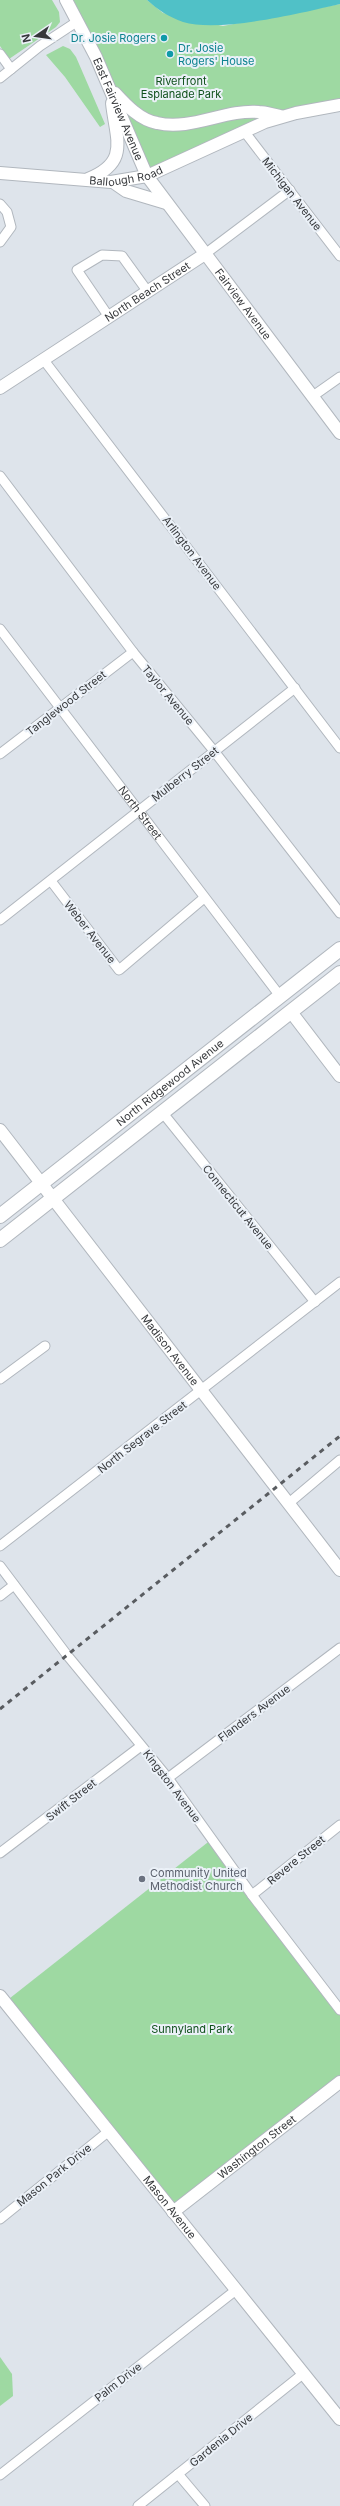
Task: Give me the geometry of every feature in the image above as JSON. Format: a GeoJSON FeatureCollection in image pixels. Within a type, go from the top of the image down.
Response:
{"type":"FeatureCollection","features":[{"type":"Feature","properties":{"kind":"main road","name":"North Ridgewood Avenue"},"geometry":{"type":"LineString","coordinates":[[0,1216],[340,949]]}},
{"type":"Feature","properties":{"kind":"main road","name":"North Ridgewood Avenue"},"geometry":{"type":"LineString","coordinates":[[0,1240],[340,973]]}},
{"type":"Feature","properties":{"kind":"street","name":"East Fairview Avenue"},"geometry":{"type":"LineString","coordinates":[[66,0],[78,21],[110,88],[148,176]]}},
{"type":"Feature","properties":{"kind":"street"},"geometry":{"type":"LineString","coordinates":[[0,78],[78,21]]}},
{"type":"Feature","properties":{"kind":"street"},"geometry":{"type":"LineString","coordinates":[[0,54],[11,69]]}},
{"type":"Feature","properties":{"kind":"street"},"geometry":{"type":"LineString","coordinates":[[110,88],[138,114],[156,123],[177,125],[230,114],[259,112],[282,116]]}},
{"type":"Feature","properties":{"kind":"street"},"geometry":{"type":"LineString","coordinates":[[86,180],[104,173],[113,165],[118,152],[110,88]]}},
{"type":"Feature","properties":{"kind":"street"},"geometry":{"type":"LineString","coordinates":[[244,131],[282,116],[340,105]]}},
{"type":"Feature","properties":{"kind":"street","name":"Ballough Road"},"geometry":{"type":"LineString","coordinates":[[0,172],[113,182],[148,176],[244,131]]}},
{"type":"Feature","properties":{"kind":"street","name":"Michigan Avenue"},"geometry":{"type":"LineString","coordinates":[[244,131],[340,256]]}},
{"type":"Feature","properties":{"kind":"street","name":"Fairview Avenue"},"geometry":{"type":"LineString","coordinates":[[148,176],[166,203],[340,433]]}},
{"type":"Feature","properties":{"kind":"street"},"geometry":{"type":"LineString","coordinates":[[113,182],[126,191],[166,203]]}},
{"type":"Feature","properties":{"kind":"street","name":"North Beach Street"},"geometry":{"type":"LineString","coordinates":[[0,388],[205,254],[290,190]]}},
{"type":"Feature","properties":{"kind":"street"},"geometry":{"type":"LineString","coordinates":[[0,204],[6,212],[11,226],[0,242]]}},
{"type":"Feature","properties":{"kind":"street"},"geometry":{"type":"LineString","coordinates":[[109,317],[77,270],[102,255],[122,256],[148,292]]}},
{"type":"Feature","properties":{"kind":"street","name":"Arlington Avenue"},"geometry":{"type":"LineString","coordinates":[[43,359],[340,748]]}},
{"type":"Feature","properties":{"kind":"street"},"geometry":{"type":"LineString","coordinates":[[313,396],[340,376]]}},
{"type":"Feature","properties":{"kind":"street","name":"Taylor Avenue"},"geometry":{"type":"LineString","coordinates":[[0,476],[132,652],[214,751],[340,912]]}},
{"type":"Feature","properties":{"kind":"street","name":"North Street"},"geometry":{"type":"LineString","coordinates":[[0,629],[280,996]]}},
{"type":"Feature","properties":{"kind":"street","name":"Tanglewood Street"},"geometry":{"type":"LineString","coordinates":[[0,754],[132,652]]}},
{"type":"Feature","properties":{"kind":"street","name":"Mulberry Street"},"geometry":{"type":"LineString","coordinates":[[0,920],[295,688]]}},
{"type":"Feature","properties":{"kind":"street","name":"Weber Avenue"},"geometry":{"type":"LineString","coordinates":[[51,881],[119,970],[204,898]]}},
{"type":"Feature","properties":{"kind":"street"},"geometry":{"type":"LineString","coordinates":[[291,1012],[340,1076]]}},
{"type":"Feature","properties":{"kind":"street","name":"Connecticut Avenue"},"geometry":{"type":"LineString","coordinates":[[162,1112],[315,1302]]}},
{"type":"Feature","properties":{"kind":"street","name":"Madison Avenue"},"geometry":{"type":"LineString","coordinates":[[0,1130],[340,1570]]}},
{"type":"Feature","properties":{"kind":"street","name":"North Segrave Street"},"geometry":{"type":"LineString","coordinates":[[0,1546],[202,1391],[340,1282]]}},
{"type":"Feature","properties":{"kind":"street"},"geometry":{"type":"LineString","coordinates":[[0,1379],[45,1346]]}},
{"type":"Feature","properties":{"kind":"street"},"geometry":{"type":"LineString","coordinates":[[289,1503],[340,1460]]}},
{"type":"Feature","properties":{"kind":"street","name":"Kingston Avenue"},"geometry":{"type":"LineString","coordinates":[[0,1566],[67,1655],[168,1778],[252,1895],[340,2010]]}},
{"type":"Feature","properties":{"kind":"street"},"geometry":{"type":"LineString","coordinates":[[0,1596],[14,1585]]}},
{"type":"Feature","properties":{"kind":"street","name":"Flanders Avenue"},"geometry":{"type":"LineString","coordinates":[[168,1778],[340,1648]]}},
{"type":"Feature","properties":{"kind":"street","name":"Swift Street"},"geometry":{"type":"LineString","coordinates":[[0,1853],[141,1746]]}},
{"type":"Feature","properties":{"kind":"street","name":"Revere Street"},"geometry":{"type":"LineString","coordinates":[[252,1895],[340,1825]]}},
{"type":"Feature","properties":{"kind":"street","name":"Mason Avenue"},"geometry":{"type":"LineString","coordinates":[[0,1996],[340,2419]]}},
{"type":"Feature","properties":{"kind":"street","name":"Washington Street"},"geometry":{"type":"LineString","coordinates":[[174,2212],[340,2082]]}},
{"type":"Feature","properties":{"kind":"street","name":"Mason Park Drive"},"geometry":{"type":"LineString","coordinates":[[0,2219],[109,2131]]}},
{"type":"Feature","properties":{"kind":"street","name":"Palm Drive"},"geometry":{"type":"LineString","coordinates":[[0,2475],[236,2290]]}},
{"type":"Feature","properties":{"kind":"street","name":"Gardenia Drive"},"geometry":{"type":"LineString","coordinates":[[138,2506],[304,2373]]}},
{"type":"Feature","properties":{"kind":"street"},"geometry":{"type":"LineString","coordinates":[[178,2474],[205,2506]]}},
{"type":"Feature","properties":{"kind":"green space"},"geometry":{"type":"Polygon","coordinates":[[[0,0],[52,0],[59,12],[60,22],[56,27],[9,59],[0,46],[0,0]]]}},
{"type":"Feature","properties":{"kind":"green space","name":"Riverfront Esplanade Park"},"geometry":{"type":"Polygon","coordinates":[[[67,0],[147,0],[163,13],[223,26],[340,4],[340,105],[296,113],[147,176],[67,0]]]}},
{"type":"Feature","properties":{"kind":"green space"},"geometry":{"type":"Polygon","coordinates":[[[63,46],[70,49],[76,57],[105,124],[100,127],[65,77],[46,55],[63,46]]]}},
{"type":"Feature","properties":{"kind":"green space","name":"Sunnyland Park"},"geometry":{"type":"Polygon","coordinates":[[[212,1839],[340,2010],[340,2082],[173,2212],[5,2002],[212,1839]]]}},
{"type":"Feature","properties":{"kind":"green space"},"geometry":{"type":"Polygon","coordinates":[[[0,2357],[12,2374],[13,2396],[0,2406],[0,2357]]]}},
{"type":"Feature","properties":{"kind":"water"},"geometry":{"type":"Polygon","coordinates":[[[147,0],[340,0],[340,4],[283,17],[239,24],[199,25],[183,22],[173,18],[147,0]]]}},
{"type":"Feature","properties":{"kind":"railway"},"geometry":{"type":"LineString","coordinates":[[0,1709],[340,1436]]}},
{"type":"Feature","properties":{"kind":"place","name":"Dr. Josie Rogers"},"geometry":{"type":"Point","coordinates":[164,38]}},
{"type":"Feature","properties":{"kind":"place","name":"Dr. Josie Rogers' House"},"geometry":{"type":"Point","coordinates":[170,54]}},
{"type":"Feature","properties":{"kind":"place","name":"Community United Methodist Church"},"geometry":{"type":"Point","coordinates":[142,1879]}}]}
